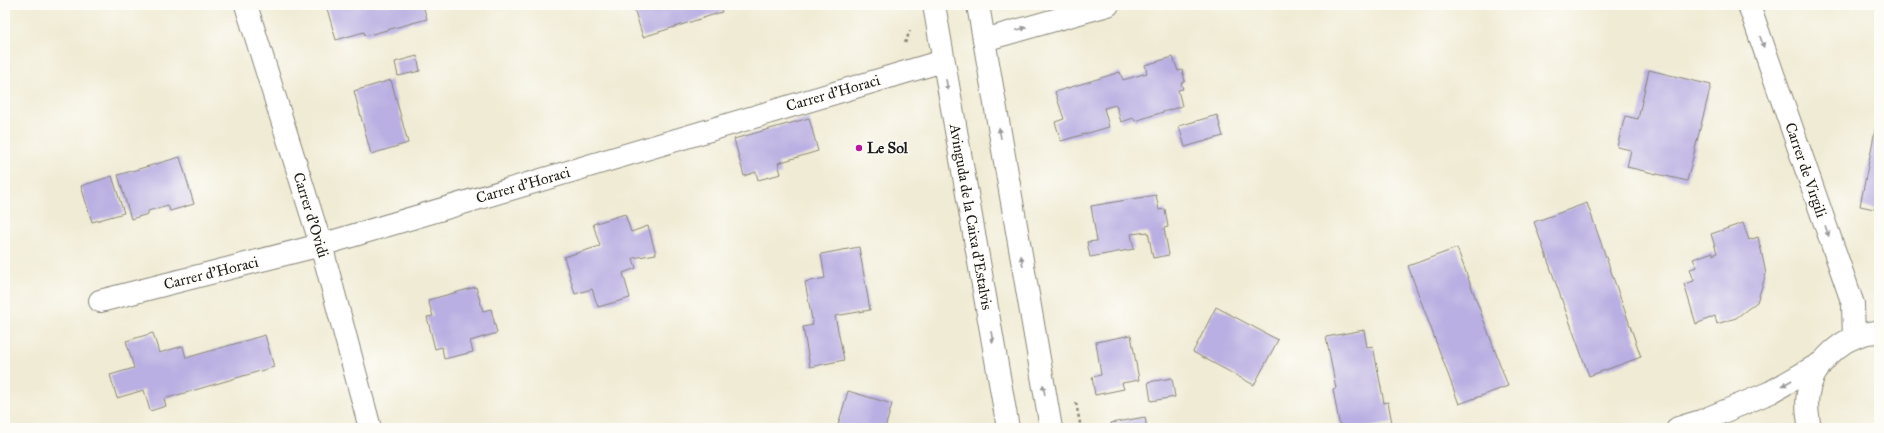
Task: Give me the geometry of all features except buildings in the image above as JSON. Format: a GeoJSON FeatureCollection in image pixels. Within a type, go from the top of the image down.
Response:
{"type":"FeatureCollection","features":[{"type":"Feature","properties":{"kind":"street","name":"Carrer d'Ovidi"},"geometry":{"type":"LineString","coordinates":[[246,5],[321,245],[370,428]]}},
{"type":"Feature","properties":{"kind":"street","name":"Avinguda de la Caixa d'Estalvis"},"geometry":{"type":"LineString","coordinates":[[934,5],[1008,428]]}},
{"type":"Feature","properties":{"kind":"street"},"geometry":{"type":"LineString","coordinates":[[978,5],[1051,428]]}},
{"type":"Feature","properties":{"kind":"street"},"geometry":{"type":"LineString","coordinates":[[984,40],[1108,5]]}},
{"type":"Feature","properties":{"kind":"street","name":"Carrer de Virgili"},"geometry":{"type":"LineString","coordinates":[[1749,5],[1853,304],[1854,337]]}},
{"type":"Feature","properties":{"kind":"street","name":"Carrer d'Horaci"},"geometry":{"type":"LineString","coordinates":[[100,301],[321,245],[943,61]]}},
{"type":"Feature","properties":{"kind":"street"},"geometry":{"type":"LineString","coordinates":[[1678,428],[1701,421],[1771,392],[1821,363],[1836,348],[1854,337],[1879,332]]}},
{"type":"Feature","properties":{"kind":"street"},"geometry":{"type":"LineString","coordinates":[[1810,428],[1806,411],[1810,386],[1821,363]]}},
{"type":"Feature","properties":{"kind":"path"},"geometry":{"type":"LineString","coordinates":[[1760,428],[1767,425],[1770,428]]}},
{"type":"Feature","properties":{"kind":"place","name":"Le Sol"},"geometry":{"type":"Point","coordinates":[859,148]}}]}
